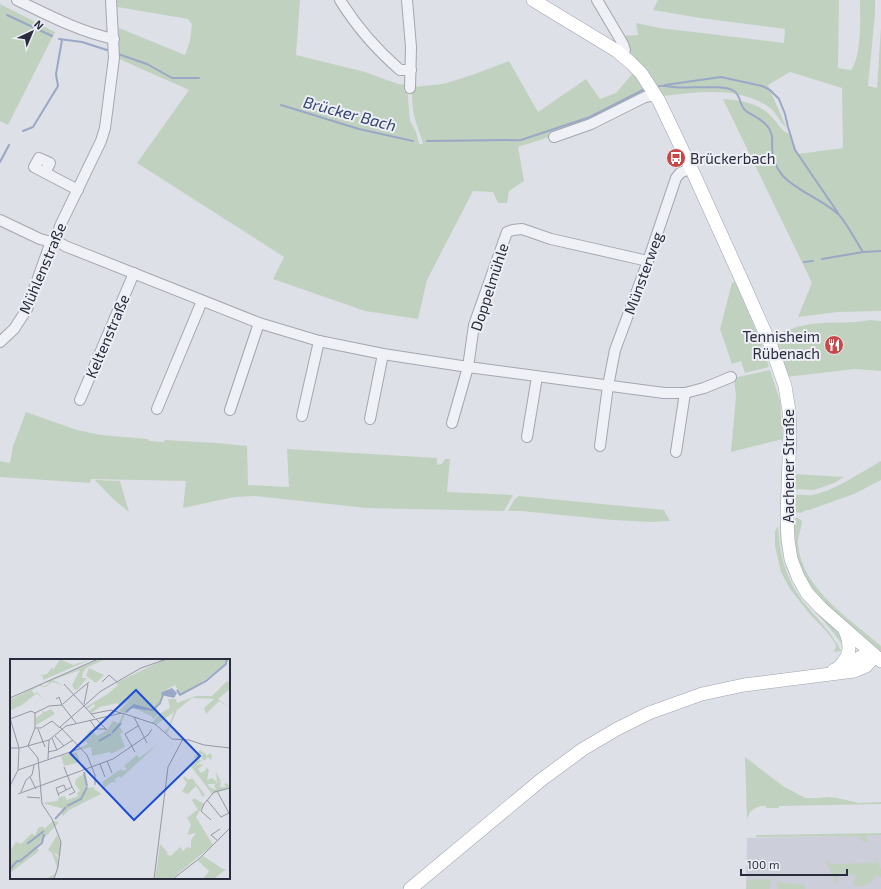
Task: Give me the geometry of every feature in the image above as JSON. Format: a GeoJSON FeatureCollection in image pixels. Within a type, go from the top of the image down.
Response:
{"type":"FeatureCollection","features":[{"type":"Feature","properties":{"kind":"main road","name":"Aachener Straße"},"geometry":{"type":"LineString","coordinates":[[533,0],[598,39],[621,55],[641,73],[655,95],[691,168],[771,346],[785,386],[789,411],[790,432],[787,531],[791,558],[798,577],[808,593],[821,608],[878,659]]}},
{"type":"Feature","properties":{"kind":"main road"},"geometry":{"type":"LineString","coordinates":[[833,671],[846,659],[850,649],[849,638],[845,630]]}},
{"type":"Feature","properties":{"kind":"main road"},"geometry":{"type":"LineString","coordinates":[[410,889],[541,780],[583,749],[617,729],[649,713],[702,694],[744,685],[833,671],[840,674],[854,671],[878,659]]}},
{"type":"Feature","properties":{"kind":"street"},"geometry":{"type":"LineString","coordinates":[[17,0],[62,21],[105,37],[114,43]]}},
{"type":"Feature","properties":{"kind":"street","name":"Mühlenstraße"},"geometry":{"type":"LineString","coordinates":[[0,342],[14,329],[27,309],[49,247],[57,241],[60,226],[101,141],[105,128],[114,57],[111,0]]}},
{"type":"Feature","properties":{"kind":"street"},"geometry":{"type":"LineString","coordinates":[[340,0],[364,34],[392,63],[400,70],[411,70]]}},
{"type":"Feature","properties":{"kind":"street"},"geometry":{"type":"LineString","coordinates":[[407,0],[411,47],[410,88]]}},
{"type":"Feature","properties":{"kind":"street"},"geometry":{"type":"LineString","coordinates":[[597,0],[623,44],[625,50],[621,55]]}},
{"type":"Feature","properties":{"kind":"street"},"geometry":{"type":"LineString","coordinates":[[554,137],[591,124],[645,98],[655,95]]}},
{"type":"Feature","properties":{"kind":"street","name":"Münsterweg"},"geometry":{"type":"LineString","coordinates":[[608,386],[615,350],[648,261],[676,178],[680,173],[691,168]]}},
{"type":"Feature","properties":{"kind":"street"},"geometry":{"type":"LineString","coordinates":[[45,172],[78,190]]}},
{"type":"Feature","properties":{"kind":"street"},"geometry":{"type":"LineString","coordinates":[[0,220],[40,239],[57,241],[65,246],[259,323],[319,340],[383,354],[468,368],[664,393],[684,393],[704,388],[731,377]]}},
{"type":"Feature","properties":{"kind":"street","name":"Doppelmühle"},"geometry":{"type":"LineString","coordinates":[[468,368],[474,325],[507,232],[522,229],[551,239],[648,261]]}},
{"type":"Feature","properties":{"kind":"street","name":"Keltenstraße"},"geometry":{"type":"LineString","coordinates":[[80,400],[134,273]]}},
{"type":"Feature","properties":{"kind":"street"},"geometry":{"type":"LineString","coordinates":[[157,409],[202,301]]}},
{"type":"Feature","properties":{"kind":"street"},"geometry":{"type":"LineString","coordinates":[[230,410],[259,323]]}},
{"type":"Feature","properties":{"kind":"street"},"geometry":{"type":"LineString","coordinates":[[302,416],[319,340]]}},
{"type":"Feature","properties":{"kind":"street"},"geometry":{"type":"LineString","coordinates":[[370,419],[383,354]]}},
{"type":"Feature","properties":{"kind":"street"},"geometry":{"type":"LineString","coordinates":[[452,423],[468,368]]}},
{"type":"Feature","properties":{"kind":"street"},"geometry":{"type":"LineString","coordinates":[[527,437],[536,377]]}},
{"type":"Feature","properties":{"kind":"street"},"geometry":{"type":"LineString","coordinates":[[600,446],[608,386]]}},
{"type":"Feature","properties":{"kind":"street"},"geometry":{"type":"LineString","coordinates":[[676,452],[684,393]]}},
{"type":"Feature","properties":{"kind":"shaded area"},"geometry":{"type":"Polygon","coordinates":[[[881,835],[881,889],[746,889],[747,838],[881,835]]]}},
{"type":"Feature","properties":{"kind":"green space"},"geometry":{"type":"Polygon","coordinates":[[[116,0],[300,0],[296,55],[365,72],[398,84],[407,85],[410,121],[416,132],[419,144],[423,144],[414,115],[412,87],[443,84],[509,61],[538,112],[586,79],[600,99],[616,93],[633,73],[647,92],[591,120],[518,147],[524,181],[509,191],[507,203],[498,203],[493,192],[473,191],[427,280],[418,319],[365,311],[273,279],[284,257],[137,163],[189,90],[117,58],[119,28],[185,55],[190,41],[192,24],[188,19],[117,7],[116,0]]]}},
{"type":"Feature","properties":{"kind":"green space"},"geometry":{"type":"Polygon","coordinates":[[[658,0],[839,0],[838,68],[851,70],[855,64],[859,46],[860,0],[875,0],[868,86],[877,88],[881,27],[881,311],[838,312],[798,317],[812,283],[723,99],[749,103],[761,108],[773,118],[781,129],[789,134],[798,154],[843,148],[842,88],[790,72],[768,85],[786,127],[770,108],[745,96],[732,93],[705,92],[664,96],[649,74],[632,55],[622,36],[638,35],[636,23],[660,28],[784,43],[785,29],[700,18],[653,10],[658,0]]]}},
{"type":"Feature","properties":{"kind":"green space"},"geometry":{"type":"Polygon","coordinates":[[[0,4],[55,32],[8,125],[0,121],[0,4]]]}},
{"type":"Feature","properties":{"kind":"green space"},"geometry":{"type":"Polygon","coordinates":[[[735,282],[763,347],[769,367],[745,373],[741,361],[732,364],[720,329],[732,283],[735,282]]]}},
{"type":"Feature","properties":{"kind":"green space"},"geometry":{"type":"Polygon","coordinates":[[[870,320],[881,321],[881,371],[855,369],[786,377],[772,336],[796,327],[811,324],[870,320]]]}},
{"type":"Feature","properties":{"kind":"green space"},"geometry":{"type":"Polygon","coordinates":[[[770,370],[780,401],[783,439],[731,452],[736,397],[734,378],[770,370]]]}},
{"type":"Feature","properties":{"kind":"green space"},"geometry":{"type":"Polygon","coordinates":[[[26,412],[77,430],[101,435],[148,439],[149,441],[164,442],[165,440],[247,446],[248,485],[289,487],[287,449],[437,458],[437,465],[442,464],[445,459],[450,459],[447,492],[513,495],[504,511],[366,508],[255,496],[234,497],[183,508],[186,481],[91,479],[90,483],[0,477],[0,461],[10,463],[13,446],[26,412]]]}},
{"type":"Feature","properties":{"kind":"green space"},"geometry":{"type":"Polygon","coordinates":[[[881,461],[881,480],[854,494],[801,513],[793,511],[793,498],[796,495],[812,495],[830,490],[881,461]]]}},
{"type":"Feature","properties":{"kind":"green space"},"geometry":{"type":"Polygon","coordinates":[[[794,474],[844,477],[834,483],[814,490],[793,489],[794,474]]]}},
{"type":"Feature","properties":{"kind":"green space"},"geometry":{"type":"Polygon","coordinates":[[[95,480],[120,481],[129,512],[113,499],[95,480]]]}},
{"type":"Feature","properties":{"kind":"green space"},"geometry":{"type":"Polygon","coordinates":[[[519,496],[664,510],[670,521],[652,522],[612,520],[508,511],[514,500],[519,496]]]}},
{"type":"Feature","properties":{"kind":"green space"},"geometry":{"type":"Polygon","coordinates":[[[796,518],[802,521],[798,545],[802,561],[809,576],[818,590],[842,614],[881,646],[881,652],[834,614],[814,592],[806,579],[796,555],[792,521],[796,518]]]}},
{"type":"Feature","properties":{"kind":"green space"},"geometry":{"type":"Polygon","coordinates":[[[781,522],[813,607],[841,636],[843,646],[807,601],[791,578],[781,547],[781,522]]]}},
{"type":"Feature","properties":{"kind":"green space"},"geometry":{"type":"Polygon","coordinates":[[[778,526],[783,561],[791,582],[804,602],[835,640],[841,651],[834,652],[836,646],[835,643],[790,589],[781,572],[775,546],[775,531],[778,526]]]}},
{"type":"Feature","properties":{"kind":"green space"},"geometry":{"type":"Polygon","coordinates":[[[745,757],[783,786],[805,798],[827,797],[859,803],[881,802],[881,804],[779,806],[779,808],[766,808],[766,806],[762,806],[751,811],[747,820],[745,757]]]}},
{"type":"Feature","properties":{"kind":"green space"},"geometry":{"type":"Polygon","coordinates":[[[881,833],[881,835],[865,836],[869,842],[863,842],[859,836],[756,837],[756,835],[881,833]]]}},
{"type":"Feature","properties":{"kind":"green space"},"geometry":{"type":"Polygon","coordinates":[[[874,858],[876,858],[881,869],[881,879],[880,876],[875,875],[869,884],[861,886],[854,886],[855,875],[839,873],[837,885],[825,859],[830,864],[877,863],[874,858]]]}},
{"type":"Feature","properties":{"kind":"green space"},"geometry":{"type":"Polygon","coordinates":[[[771,879],[770,889],[746,889],[747,880],[771,879]]]}},
{"type":"Feature","properties":{"kind":"green space"},"geometry":{"type":"Polygon","coordinates":[[[778,882],[804,885],[806,889],[777,889],[778,882]]]}},
{"type":"Feature","properties":{"kind":"waterway","name":"Brücker Bach"},"geometry":{"type":"LineString","coordinates":[[7,15],[52,36]]}},
{"type":"Feature","properties":{"kind":"waterway","name":"Brücker Bach"},"geometry":{"type":"LineString","coordinates":[[59,39],[82,42],[110,51]]}},
{"type":"Feature","properties":{"kind":"waterway"},"geometry":{"type":"LineString","coordinates":[[23,131],[33,127],[58,86],[56,74],[62,40]]}},
{"type":"Feature","properties":{"kind":"waterway","name":"Brücker Bach"},"geometry":{"type":"LineString","coordinates":[[118,54],[147,64],[172,78],[199,78]]}},
{"type":"Feature","properties":{"kind":"waterway"},"geometry":{"type":"LineString","coordinates":[[665,85],[721,77],[762,86],[770,90],[779,99],[785,114],[795,150],[838,213]]}},
{"type":"Feature","properties":{"kind":"waterway","name":"Brücker Bach"},"geometry":{"type":"LineString","coordinates":[[659,86],[722,88],[734,91],[738,95],[744,109],[764,123],[769,129],[772,136],[774,162],[783,176],[796,187],[825,204],[838,214],[863,252],[881,251]]}},
{"type":"Feature","properties":{"kind":"waterway","name":"Brücker Bach"},"geometry":{"type":"LineString","coordinates":[[427,141],[521,140],[590,117],[643,90]]}},
{"type":"Feature","properties":{"kind":"waterway","name":"Brücker Bach"},"geometry":{"type":"LineString","coordinates":[[281,105],[359,129],[413,141]]}},
{"type":"Feature","properties":{"kind":"waterway"},"geometry":{"type":"LineString","coordinates":[[0,162],[9,145]]}},
{"type":"Feature","properties":{"kind":"waterway"},"geometry":{"type":"LineString","coordinates":[[822,259],[863,252]]}},
{"type":"Feature","properties":{"kind":"waterway"},"geometry":{"type":"LineString","coordinates":[[804,262],[813,261]]}},
{"type":"Feature","properties":{"kind":"place","name":"Brückerbach"},"geometry":{"type":"Point","coordinates":[676,158]}},
{"type":"Feature","properties":{"kind":"place","name":"Tennisheim Rübenach"},"geometry":{"type":"Point","coordinates":[834,345]}}]}
